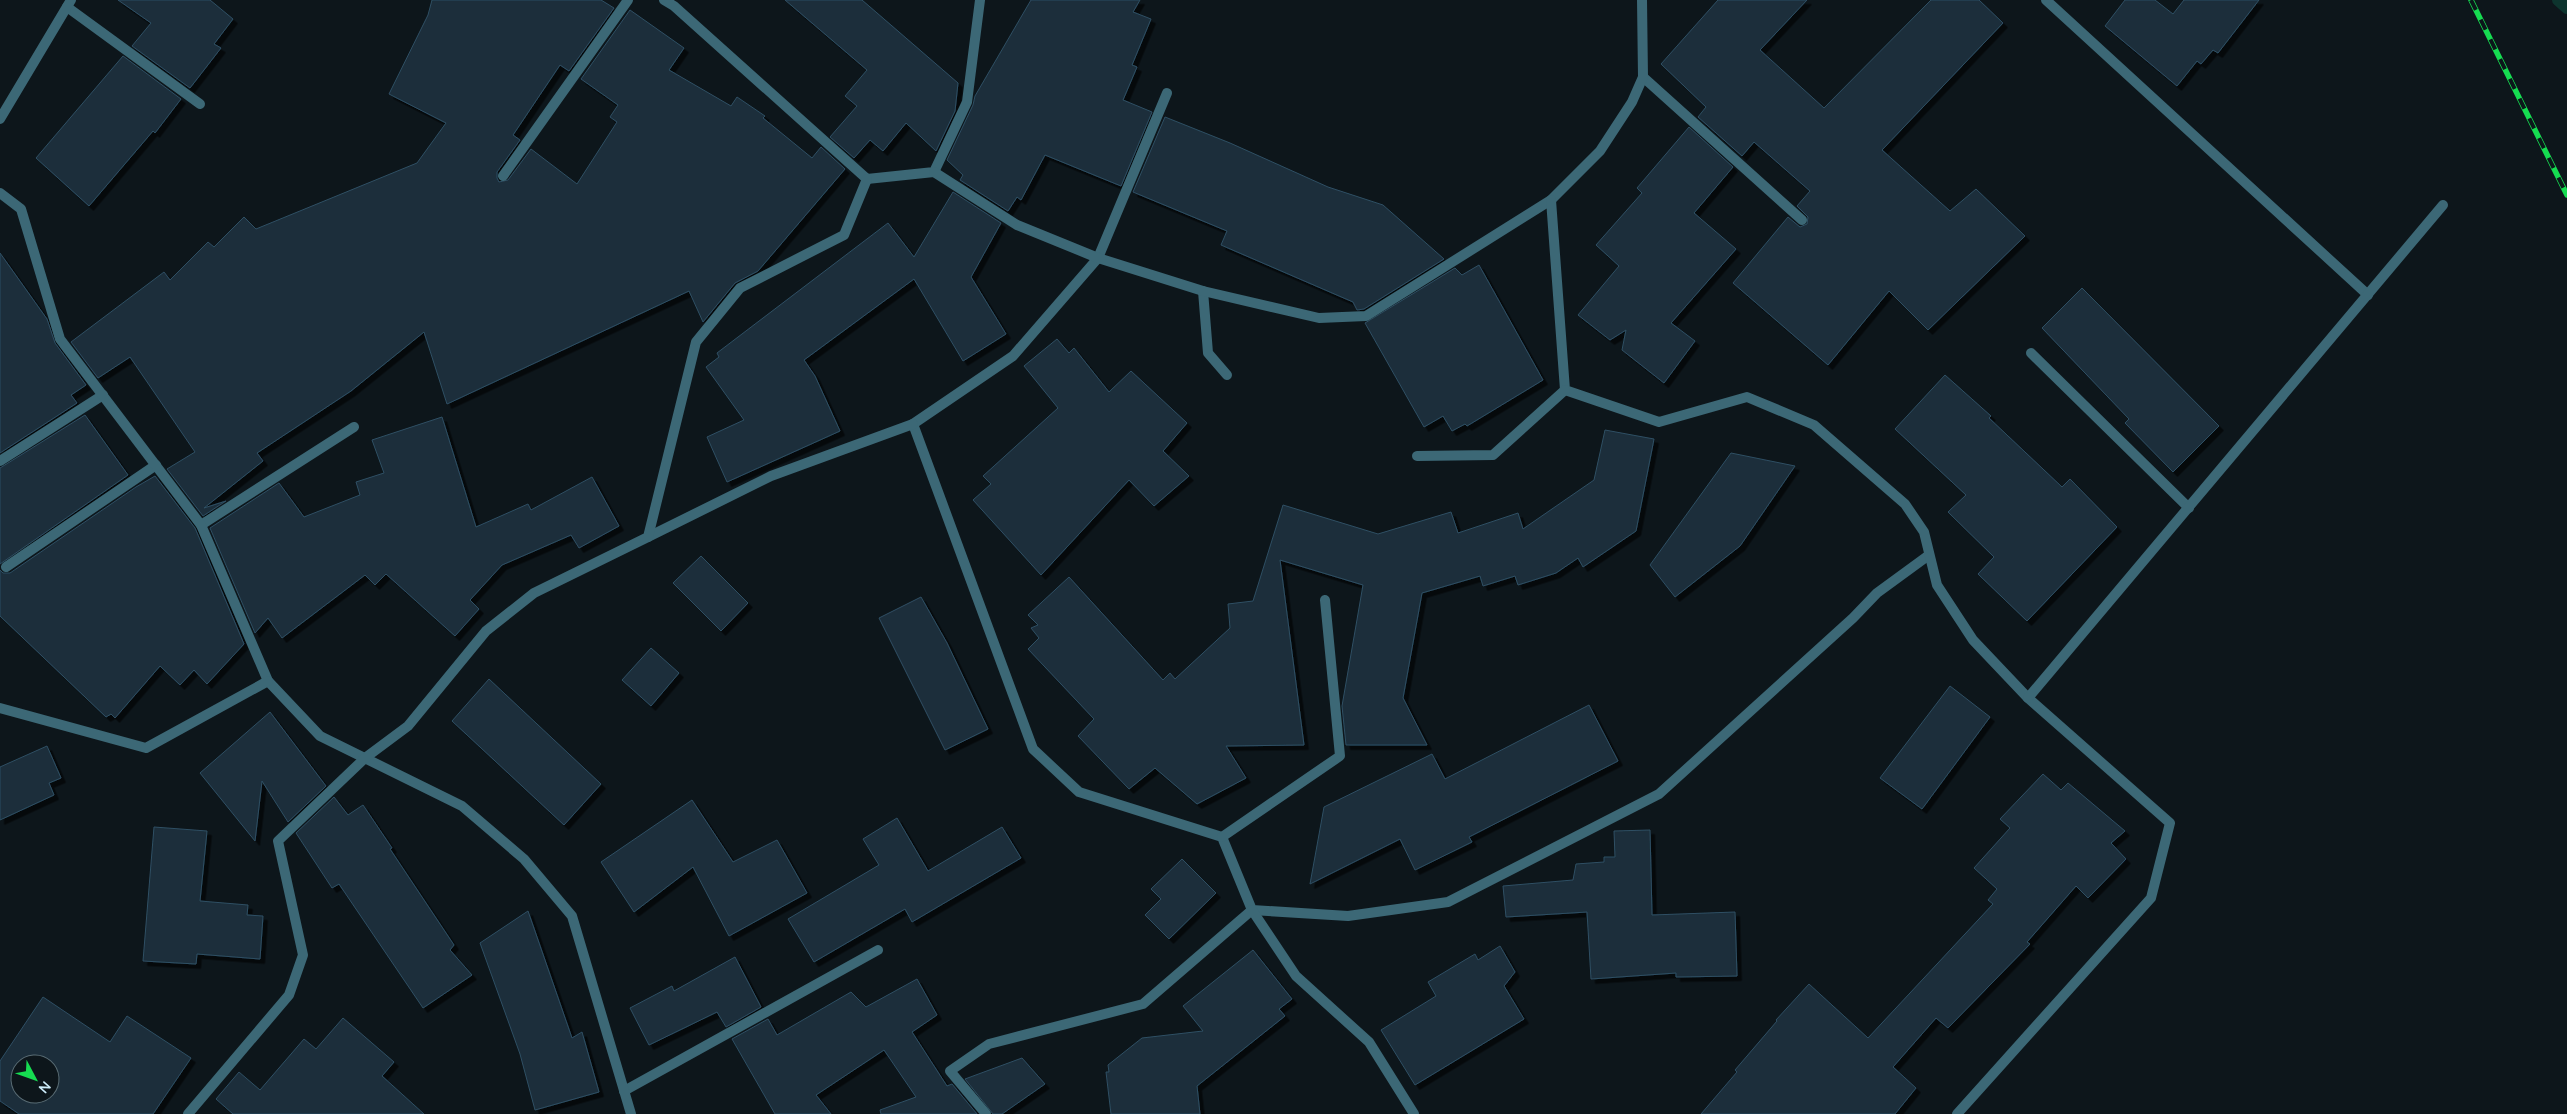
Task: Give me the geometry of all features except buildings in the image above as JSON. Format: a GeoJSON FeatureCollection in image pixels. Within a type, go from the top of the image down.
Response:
{"type":"FeatureCollection","features":[{"type":"Feature","properties":{"kind":"street"},"geometry":{"type":"LineString","coordinates":[[503,176],[628,0]]}},
{"type":"Feature","properties":{"kind":"street"},"geometry":{"type":"LineString","coordinates":[[664,0],[674,6],[867,179],[934,172],[1017,225],[1098,258],[1203,291],[1318,318],[1366,316],[1551,200],[1600,151],[1632,102],[1643,77],[1642,0]]}},
{"type":"Feature","properties":{"kind":"street"},"geometry":{"type":"LineString","coordinates":[[934,172],[967,102],[980,0]]}},
{"type":"Feature","properties":{"kind":"street"},"geometry":{"type":"LineString","coordinates":[[2046,0],[2368,295]]}},
{"type":"Feature","properties":{"kind":"street"},"geometry":{"type":"LineString","coordinates":[[0,119],[69,4],[200,104]]}},
{"type":"Feature","properties":{"kind":"street"},"geometry":{"type":"LineString","coordinates":[[1643,77],[1802,220]]}},
{"type":"Feature","properties":{"kind":"street"},"geometry":{"type":"LineString","coordinates":[[188,1114],[289,995],[303,954],[278,841],[365,758],[408,726],[486,631],[534,593],[772,476],[913,424],[1013,356],[1098,258],[1167,93]]}},
{"type":"Feature","properties":{"kind":"street"},"geometry":{"type":"LineString","coordinates":[[648,537],[696,342],[740,288],[844,235],[867,179]]}},
{"type":"Feature","properties":{"kind":"street"},"geometry":{"type":"LineString","coordinates":[[0,193],[21,209],[60,339],[201,525],[268,681],[320,736],[462,806],[524,859],[572,916],[631,1114]]}},
{"type":"Feature","properties":{"kind":"street"},"geometry":{"type":"LineString","coordinates":[[1551,200],[1565,390]]}},
{"type":"Feature","properties":{"kind":"street"},"geometry":{"type":"LineString","coordinates":[[2028,698],[2443,205]]}},
{"type":"Feature","properties":{"kind":"street"},"geometry":{"type":"LineString","coordinates":[[1203,291],[1208,353],[1227,375]]}},
{"type":"Feature","properties":{"kind":"street"},"geometry":{"type":"LineString","coordinates":[[2031,353],[2189,508]]}},
{"type":"Feature","properties":{"kind":"street"},"geometry":{"type":"LineString","coordinates":[[1417,456],[1493,455],[1565,390]]}},
{"type":"Feature","properties":{"kind":"street"},"geometry":{"type":"LineString","coordinates":[[1565,390],[1659,422],[1747,397],[1814,425],[1905,504],[1924,532],[1937,585],[1974,640],[2028,698],[2170,823],[2151,898],[1957,1114]]}},
{"type":"Feature","properties":{"kind":"street"},"geometry":{"type":"LineString","coordinates":[[2,456],[103,395]]}},
{"type":"Feature","properties":{"kind":"street"},"geometry":{"type":"LineString","coordinates":[[913,424],[1033,749],[1079,792],[1222,837]]}},
{"type":"Feature","properties":{"kind":"street"},"geometry":{"type":"LineString","coordinates":[[201,525],[354,427]]}},
{"type":"Feature","properties":{"kind":"street"},"geometry":{"type":"LineString","coordinates":[[6,567],[156,465]]}},
{"type":"Feature","properties":{"kind":"street"},"geometry":{"type":"LineString","coordinates":[[986,1114],[950,1071],[989,1044],[1143,1004],[1252,910],[1348,916],[1448,902],[1660,794],[1846,624],[1877,593],[1929,555]]}},
{"type":"Feature","properties":{"kind":"street"},"geometry":{"type":"LineString","coordinates":[[1222,837],[1340,756],[1325,600]]}},
{"type":"Feature","properties":{"kind":"street"},"geometry":{"type":"LineString","coordinates":[[0,708],[146,748],[268,681]]}},
{"type":"Feature","properties":{"kind":"street"},"geometry":{"type":"LineString","coordinates":[[1222,837],[1252,910],[1296,976],[1369,1042],[1414,1114]]}},
{"type":"Feature","properties":{"kind":"street"},"geometry":{"type":"LineString","coordinates":[[624,1091],[878,950]]}},
{"type":"Feature","properties":{"kind":"waterway"},"geometry":{"type":"LineString","coordinates":[[2558,0],[2567,8]]}},
{"type":"Feature","properties":{"kind":"railway"},"geometry":{"type":"LineString","coordinates":[[2471,0],[2567,195]]}}]}
